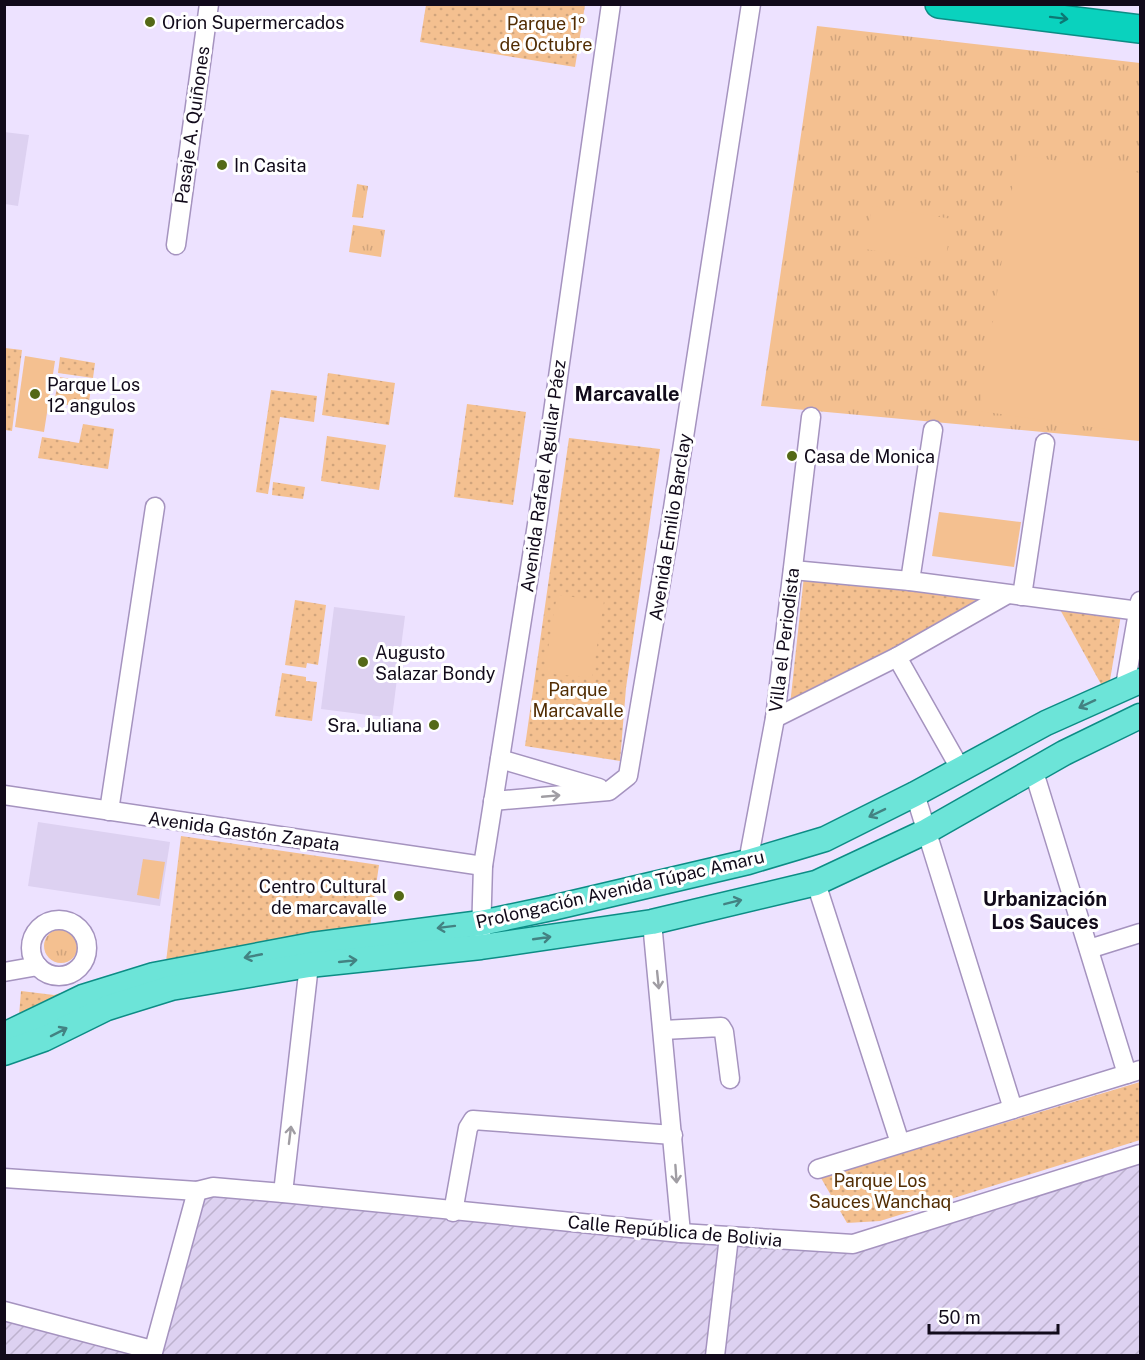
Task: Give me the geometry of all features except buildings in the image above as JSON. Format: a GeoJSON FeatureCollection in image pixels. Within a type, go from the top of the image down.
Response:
{"type":"FeatureCollection","features":[{"type":"Feature","properties":{"kind":"highway"},"geometry":{"type":"LineString","coordinates":[[939,4],[1140,29]]}},
{"type":"Feature","properties":{"kind":"main road","name":"Prolongación Avenida Túpac Amaru"},"geometry":{"type":"LineString","coordinates":[[4,1035],[83,997],[154,975],[312,945],[481,923],[748,862],[825,839],[961,770],[1046,723],[1133,684]]}},
{"type":"Feature","properties":{"kind":"main road","name":"Prolongación Avenida Túpac Amaru"},"geometry":{"type":"LineString","coordinates":[[4,1053],[44,1039],[107,1008],[171,988],[309,965],[481,947],[652,922],[816,883],[927,831],[1064,753],[1140,717]]}},
{"type":"Feature","properties":{"kind":"street","name":"Pasaje A. Quiñones"},"geometry":{"type":"LineString","coordinates":[[176,244],[209,4]]}},
{"type":"Feature","properties":{"kind":"street","name":"Avenida Rafael Aguilar Páez"},"geometry":{"type":"LineString","coordinates":[[481,947],[483,867],[538,518],[611,4]]}},
{"type":"Feature","properties":{"kind":"street","name":"Avenida Emilio Barclay"},"geometry":{"type":"LineString","coordinates":[[609,790],[628,777],[669,534],[751,4]]}},
{"type":"Feature","properties":{"kind":"street","name":"Villa el Periodista"},"geometry":{"type":"LineString","coordinates":[[748,862],[775,718],[811,417]]}},
{"type":"Feature","properties":{"kind":"street"},"geometry":{"type":"LineString","coordinates":[[910,581],[933,430]]}},
{"type":"Feature","properties":{"kind":"street"},"geometry":{"type":"LineString","coordinates":[[1014,596],[1045,443]]}},
{"type":"Feature","properties":{"kind":"street"},"geometry":{"type":"LineString","coordinates":[[110,811],[155,507]]}},
{"type":"Feature","properties":{"kind":"street"},"geometry":{"type":"LineString","coordinates":[[793,570],[910,581],[1014,596],[1140,606],[1133,684]]}},
{"type":"Feature","properties":{"kind":"street"},"geometry":{"type":"LineString","coordinates":[[775,718],[1014,596]]}},
{"type":"Feature","properties":{"kind":"street"},"geometry":{"type":"LineString","coordinates":[[897,657],[961,770]]}},
{"type":"Feature","properties":{"kind":"street"},"geometry":{"type":"LineString","coordinates":[[500,759],[609,790]]}},
{"type":"Feature","properties":{"kind":"street"},"geometry":{"type":"LineString","coordinates":[[818,1169],[1134,1072],[1089,949],[1034,772]]}},
{"type":"Feature","properties":{"kind":"street"},"geometry":{"type":"LineString","coordinates":[[493,801],[609,790]]}},
{"type":"Feature","properties":{"kind":"street"},"geometry":{"type":"LineString","coordinates":[[915,794],[1013,1109]]}},
{"type":"Feature","properties":{"kind":"street","name":"Avenida Gastón Zapata"},"geometry":{"type":"LineString","coordinates":[[4,795],[483,867]]}},
{"type":"Feature","properties":{"kind":"street"},"geometry":{"type":"LineString","coordinates":[[816,883],[900,1143]]}},
{"type":"Feature","properties":{"kind":"street"},"geometry":{"type":"LineString","coordinates":[[652,922],[681,1233]]}},
{"type":"Feature","properties":{"kind":"street"},"geometry":{"type":"LineString","coordinates":[[1089,949],[1140,933]]}},
{"type":"Feature","properties":{"kind":"street"},"geometry":{"type":"LineString","coordinates":[[283,1193],[309,965]]}},
{"type":"Feature","properties":{"kind":"street"},"geometry":{"type":"LineString","coordinates":[[7,972],[38,966]]}},
{"type":"Feature","properties":{"kind":"street"},"geometry":{"type":"LineString","coordinates":[[663,1030],[721,1027],[724,1032],[730,1079]]}},
{"type":"Feature","properties":{"kind":"street"},"geometry":{"type":"LineString","coordinates":[[453,1212],[468,1128],[473,1120],[673,1135]]}},
{"type":"Feature","properties":{"kind":"street","name":"Calle República de Bolivia"},"geometry":{"type":"LineString","coordinates":[[4,1178],[198,1191],[213,1187],[681,1233],[853,1245],[1140,1154]]}},
{"type":"Feature","properties":{"kind":"street"},"geometry":{"type":"LineString","coordinates":[[4,1311],[152,1353],[198,1191]]}},
{"type":"Feature","properties":{"kind":"street"},"geometry":{"type":"LineString","coordinates":[[715,1356],[729,1237]]}},
{"type":"Feature","properties":{"kind":"shaded area"},"geometry":{"type":"Polygon","coordinates":[[[4,132],[29,135],[18,206],[5,204],[4,132]]]}},
{"type":"Feature","properties":{"kind":"shaded area","name":"Augusto Salazar Bondy"},"geometry":{"type":"Polygon","coordinates":[[[334,607],[405,616],[392,718],[321,709],[334,607]]]}},
{"type":"Feature","properties":{"kind":"shaded area"},"geometry":{"type":"Polygon","coordinates":[[[38,822],[170,842],[160,906],[28,886],[38,822]]]}},
{"type":"Feature","properties":{"kind":"shaded area"},"geometry":{"type":"Polygon","coordinates":[[[1140,1158],[1140,1355],[5,1356],[4,1314],[148,1353],[187,1186],[891,1241],[1140,1158]]]}},
{"type":"Feature","properties":{"kind":"green space","name":"Parque 1º de Octubre"},"geometry":{"type":"Polygon","coordinates":[[[426,5],[585,5],[575,67],[420,42],[426,5]]]}},
{"type":"Feature","properties":{"kind":"green space"},"geometry":{"type":"Polygon","coordinates":[[[817,26],[1140,63],[1140,441],[761,406],[817,26]]]}},
{"type":"Feature","properties":{"kind":"green space"},"geometry":{"type":"Polygon","coordinates":[[[1017,155],[1140,173],[1140,434],[980,411],[1017,155]]]}},
{"type":"Feature","properties":{"kind":"green space"},"geometry":{"type":"Polygon","coordinates":[[[357,184],[368,186],[363,218],[352,217],[357,184]]]}},
{"type":"Feature","properties":{"kind":"green space"},"geometry":{"type":"Polygon","coordinates":[[[872,206],[952,219],[945,263],[865,249],[872,206]]]}},
{"type":"Feature","properties":{"kind":"green space"},"geometry":{"type":"Polygon","coordinates":[[[353,225],[385,230],[381,257],[349,252],[353,225]]]}},
{"type":"Feature","properties":{"kind":"green space"},"geometry":{"type":"Polygon","coordinates":[[[5,348],[22,350],[12,431],[5,430],[5,348]]]}},
{"type":"Feature","properties":{"kind":"green space"},"geometry":{"type":"Polygon","coordinates":[[[25,356],[55,361],[44,432],[15,427],[25,356]]]}},
{"type":"Feature","properties":{"kind":"green space"},"geometry":{"type":"Polygon","coordinates":[[[60,357],[95,363],[93,378],[58,373],[60,357]]]}},
{"type":"Feature","properties":{"kind":"green space"},"geometry":{"type":"Polygon","coordinates":[[[328,373],[395,383],[389,425],[322,415],[328,373]]]}},
{"type":"Feature","properties":{"kind":"green space"},"geometry":{"type":"Polygon","coordinates":[[[59,377],[92,382],[88,408],[54,403],[59,377]]]}},
{"type":"Feature","properties":{"kind":"green space"},"geometry":{"type":"Polygon","coordinates":[[[271,390],[317,396],[314,422],[280,417],[268,494],[256,492],[271,390]]]}},
{"type":"Feature","properties":{"kind":"green space"},"geometry":{"type":"Polygon","coordinates":[[[467,404],[526,412],[513,505],[454,497],[467,404]]]}},
{"type":"Feature","properties":{"kind":"green space"},"geometry":{"type":"Polygon","coordinates":[[[83,424],[114,429],[108,469],[38,458],[42,437],[79,443],[83,424]]]}},
{"type":"Feature","properties":{"kind":"green space"},"geometry":{"type":"Polygon","coordinates":[[[327,436],[386,445],[379,490],[321,481],[327,436]]]}},
{"type":"Feature","properties":{"kind":"green space","name":"Parque Marcavalle"},"geometry":{"type":"Polygon","coordinates":[[[569,438],[660,449],[626,688],[620,761],[525,746],[569,438]]]}},
{"type":"Feature","properties":{"kind":"green space"},"geometry":{"type":"Polygon","coordinates":[[[273,482],[305,487],[303,499],[272,495],[273,482]]]}},
{"type":"Feature","properties":{"kind":"green space"},"geometry":{"type":"Polygon","coordinates":[[[939,512],[1021,522],[1014,567],[932,556],[939,512]]]}},
{"type":"Feature","properties":{"kind":"green space"},"geometry":{"type":"Polygon","coordinates":[[[804,576],[990,598],[790,705],[804,576]]]}},
{"type":"Feature","properties":{"kind":"green space"},"geometry":{"type":"Polygon","coordinates":[[[557,595],[604,601],[592,678],[544,673],[557,595]]]}},
{"type":"Feature","properties":{"kind":"green space"},"geometry":{"type":"Polygon","coordinates":[[[295,600],[326,605],[318,665],[307,663],[306,668],[285,665],[295,600]]]}},
{"type":"Feature","properties":{"kind":"green space"},"geometry":{"type":"Polygon","coordinates":[[[1057,604],[1121,615],[1109,686],[1102,686],[1057,604]]]}},
{"type":"Feature","properties":{"kind":"green space"},"geometry":{"type":"Polygon","coordinates":[[[282,673],[306,677],[306,681],[317,682],[312,721],[275,716],[282,673]]]}},
{"type":"Feature","properties":{"kind":"green space"},"geometry":{"type":"Polygon","coordinates":[[[181,836],[379,865],[370,927],[269,940],[166,962],[181,836]]]}},
{"type":"Feature","properties":{"kind":"green space"},"geometry":{"type":"Polygon","coordinates":[[[143,859],[165,862],[159,899],[137,895],[143,859]]]}},
{"type":"Feature","properties":{"kind":"green space"},"geometry":{"type":"Polygon","coordinates":[[[61,929],[73,934],[78,946],[73,958],[61,963],[49,958],[44,946],[49,934],[61,929]]]}},
{"type":"Feature","properties":{"kind":"green space"},"geometry":{"type":"Polygon","coordinates":[[[71,990],[19,1016],[21,991],[54,995],[71,990]]]}},
{"type":"Feature","properties":{"kind":"green space","name":"Parque Los Sauces Wanchaq"},"geometry":{"type":"Polygon","coordinates":[[[1140,1082],[1140,1140],[880,1221],[847,1223],[821,1178],[1140,1082]]]}},
{"type":"Feature","properties":{"kind":"place","name":"Orion Supermercados"},"geometry":{"type":"Point","coordinates":[150,22]}},
{"type":"Feature","properties":{"kind":"place","name":"In Casita"},"geometry":{"type":"Point","coordinates":[222,165]}},
{"type":"Feature","properties":{"kind":"place","name":"Parque Los 12 angulos"},"geometry":{"type":"Point","coordinates":[35,394]}},
{"type":"Feature","properties":{"kind":"place","name":"Casa de Monica"},"geometry":{"type":"Point","coordinates":[792,456]}},
{"type":"Feature","properties":{"kind":"place","name":"Augusto Salazar Bondy"},"geometry":{"type":"Point","coordinates":[363,662]}},
{"type":"Feature","properties":{"kind":"place","name":"Sra. Juliana"},"geometry":{"type":"Point","coordinates":[434,725]}},
{"type":"Feature","properties":{"kind":"place","name":"Centro Cultural de marcavalle"},"geometry":{"type":"Point","coordinates":[399,896]}},
{"type":"Feature","properties":{"kind":"district","name":"Marcavalle"},"geometry":{"type":"Point","coordinates":[627,394]}},
{"type":"Feature","properties":{"kind":"district","name":"Urbanización Los Sauces"},"geometry":{"type":"Point","coordinates":[1045,910]}}]}
